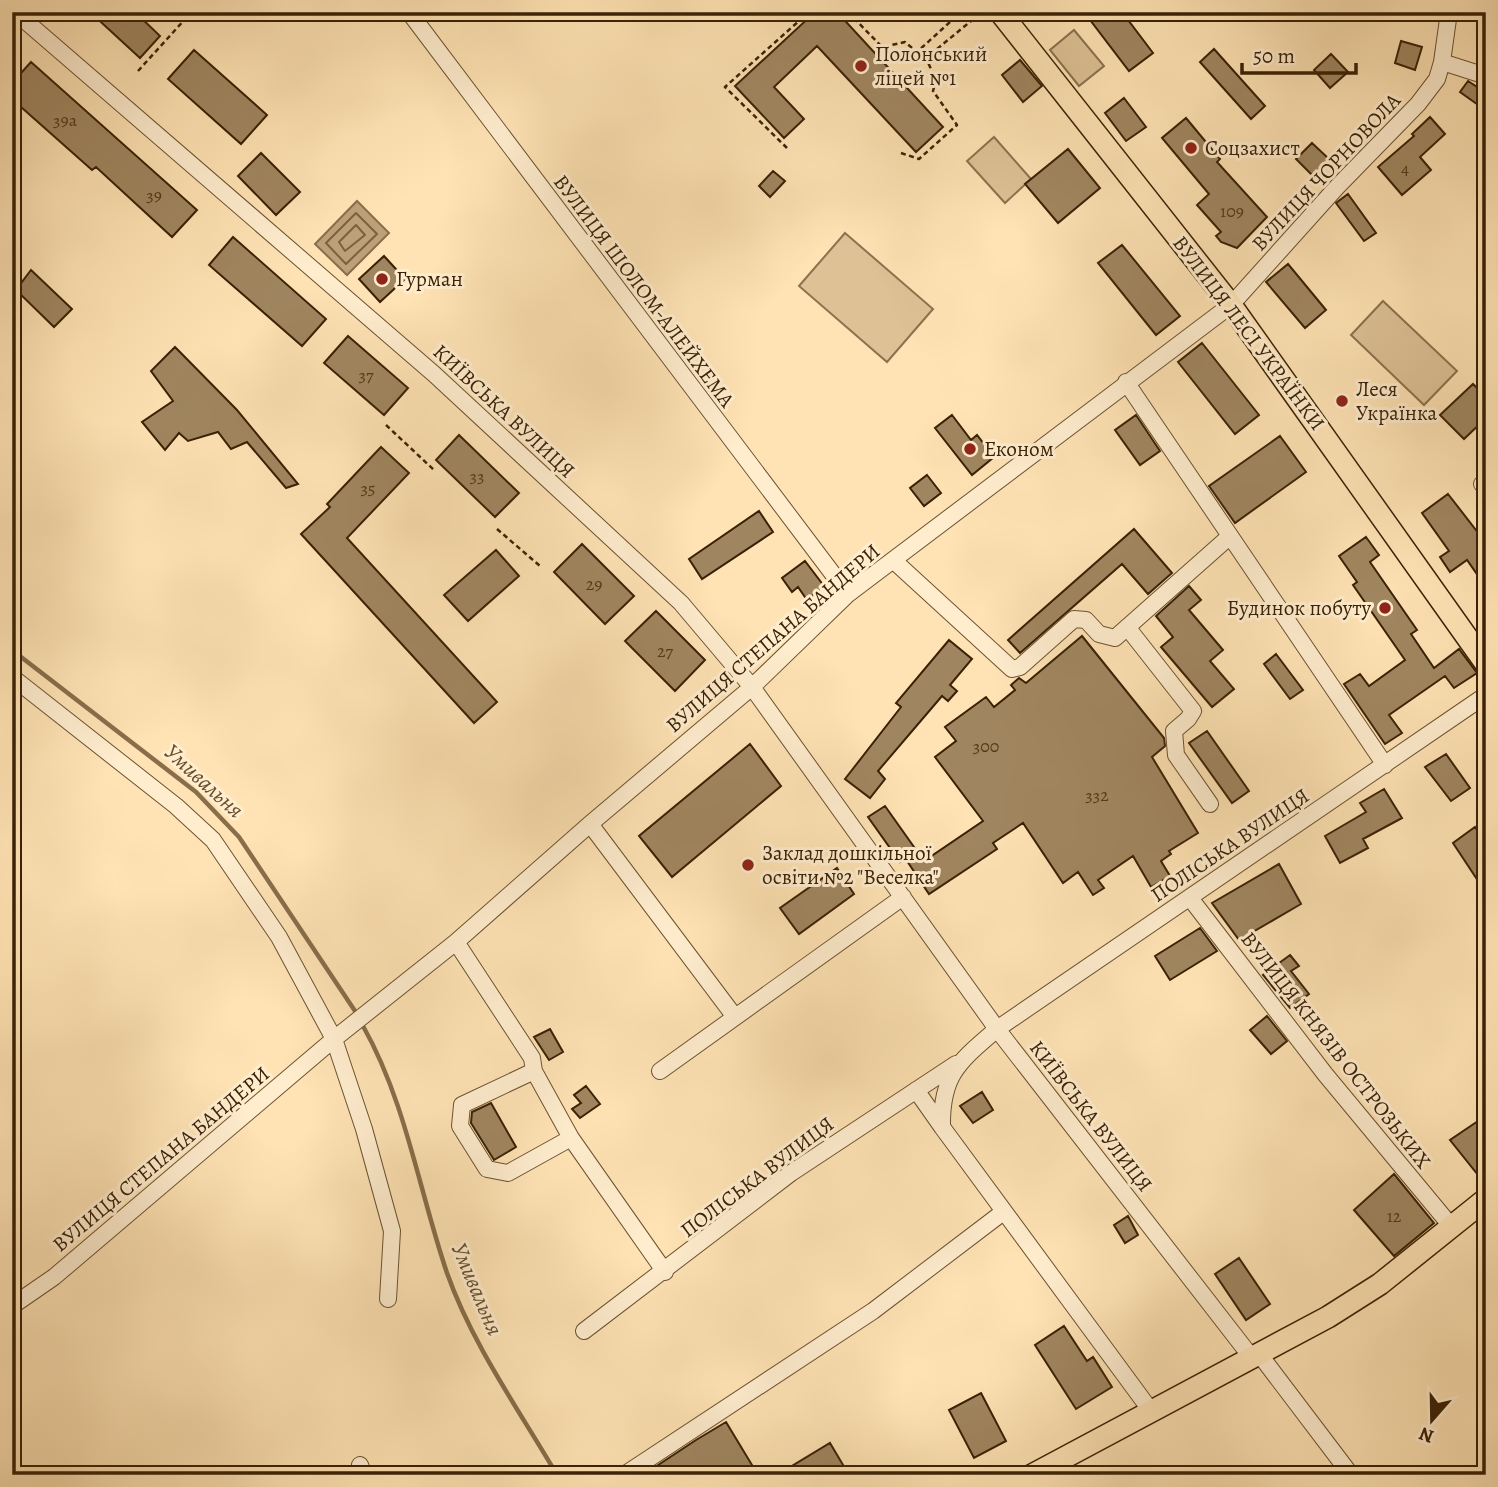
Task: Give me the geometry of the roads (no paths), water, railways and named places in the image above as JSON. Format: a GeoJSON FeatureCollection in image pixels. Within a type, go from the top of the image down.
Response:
{"type":"FeatureCollection","features":[{"type":"Feature","properties":{"kind":"main road","name":"ВУЛИЦЯ ЛЕСІ УКРАЇНКИ"},"geometry":{"type":"LineString","coordinates":[[1000,12],[1231,304],[1486,664]]}},
{"type":"Feature","properties":{"kind":"main road"},"geometry":{"type":"LineString","coordinates":[[1031,1475],[1256,1356],[1380,1284],[1485,1202]]}},
{"type":"Feature","properties":{"kind":"street","name":"КИЇВСЬКА ВУЛИЦЯ"},"geometry":{"type":"LineString","coordinates":[[15,12],[434,374],[681,603],[752,687],[997,1030],[1351,1475]]}},
{"type":"Feature","properties":{"kind":"street","name":"ВУЛИЦЯ ШОЛОМ-АЛЕЙХЕМА"},"geometry":{"type":"LineString","coordinates":[[408,12],[848,594]]}},
{"type":"Feature","properties":{"kind":"street","name":"ВУЛИЦЯ ЧОРНОВОЛА"},"geometry":{"type":"LineString","coordinates":[[1231,304],[1338,187],[1419,104],[1437,79],[1449,12]]}},
{"type":"Feature","properties":{"kind":"street"},"geometry":{"type":"LineString","coordinates":[[1442,62],[1486,76]]}},
{"type":"Feature","properties":{"kind":"street","name":"ВУЛИЦЯ СТЕПАНА БАНДЕРИ"},"geometry":{"type":"LineString","coordinates":[[12,1306],[54,1277],[125,1219],[334,1039],[456,942],[752,687],[848,594],[1231,304]]}},
{"type":"Feature","properties":{"kind":"street"},"geometry":{"type":"LineString","coordinates":[[1126,382],[1385,765]]}},
{"type":"Feature","properties":{"kind":"street"},"geometry":{"type":"LineString","coordinates":[[893,560],[1012,668],[1020,667],[1074,619],[1086,620],[1105,637],[1115,638],[1229,537]]}},
{"type":"Feature","properties":{"kind":"street"},"geometry":{"type":"LineString","coordinates":[[1126,627],[1193,711],[1174,731],[1176,755],[1210,804]]}},
{"type":"Feature","properties":{"kind":"street"},"geometry":{"type":"LineString","coordinates":[[12,677],[136,773],[213,840],[279,937],[334,1039],[364,1129],[392,1231],[388,1299]]}},
{"type":"Feature","properties":{"kind":"street","name":"ПОЛІСЬКА ВУЛИЦЯ"},"geometry":{"type":"LineString","coordinates":[[584,1331],[665,1272],[791,1173],[958,1062],[997,1030],[1486,695]]}},
{"type":"Feature","properties":{"kind":"street"},"geometry":{"type":"LineString","coordinates":[[590,824],[735,1017]]}},
{"type":"Feature","properties":{"kind":"street"},"geometry":{"type":"LineString","coordinates":[[660,1071],[903,897]]}},
{"type":"Feature","properties":{"kind":"street","name":"ВУЛИЦЯ КНЯЗІВ ОСТРОЗЬКИХ"},"geometry":{"type":"LineString","coordinates":[[1190,898],[1325,1074],[1451,1226]]}},
{"type":"Feature","properties":{"kind":"street"},"geometry":{"type":"LineString","coordinates":[[456,942],[532,1058],[534,1071],[571,1138],[665,1272]]}},
{"type":"Feature","properties":{"kind":"street"},"geometry":{"type":"LineString","coordinates":[[942,1127],[942,1112],[949,1083],[958,1062]]}},
{"type":"Feature","properties":{"kind":"street"},"geometry":{"type":"LineString","coordinates":[[534,1071],[462,1105],[460,1126],[487,1168],[508,1173],[571,1138]]}},
{"type":"Feature","properties":{"kind":"street"},"geometry":{"type":"LineString","coordinates":[[916,1090],[1002,1213],[1150,1411]]}},
{"type":"Feature","properties":{"kind":"street"},"geometry":{"type":"LineString","coordinates":[[624,1475],[873,1311],[1002,1213]]}},
{"type":"Feature","properties":{"kind":"water"},"geometry":{"type":"Polygon","coordinates":[[[357,201],[389,233],[347,275],[315,244],[357,201]]]}},
{"type":"Feature","properties":{"kind":"waterway","name":"Умивальня"},"geometry":{"type":"LineString","coordinates":[[12,650],[196,792],[239,837],[355,1011]]}},
{"type":"Feature","properties":{"kind":"waterway","name":"Умивальня"},"geometry":{"type":"LineString","coordinates":[[363,1026],[378,1055],[401,1116],[437,1242],[457,1299],[497,1376],[557,1475]]}},
{"type":"Feature","properties":{"kind":"place","name":"Полонський ліцей №1"},"geometry":{"type":"Point","coordinates":[861,66]}},
{"type":"Feature","properties":{"kind":"place","name":"Соцзахист"},"geometry":{"type":"Point","coordinates":[1191,148]}},
{"type":"Feature","properties":{"kind":"place","name":"Гурман"},"geometry":{"type":"Point","coordinates":[382,279]}},
{"type":"Feature","properties":{"kind":"place","name":"Леся Українка"},"geometry":{"type":"Point","coordinates":[1342,401]}},
{"type":"Feature","properties":{"kind":"place","name":"Економ"},"geometry":{"type":"Point","coordinates":[970,449]}},
{"type":"Feature","properties":{"kind":"place","name":"Будинок побуту"},"geometry":{"type":"Point","coordinates":[1385,608]}},
{"type":"Feature","properties":{"kind":"place","name":"Заклад дошкільної освіти №2 \"Веселка\""},"geometry":{"type":"Point","coordinates":[748,865]}}]}
